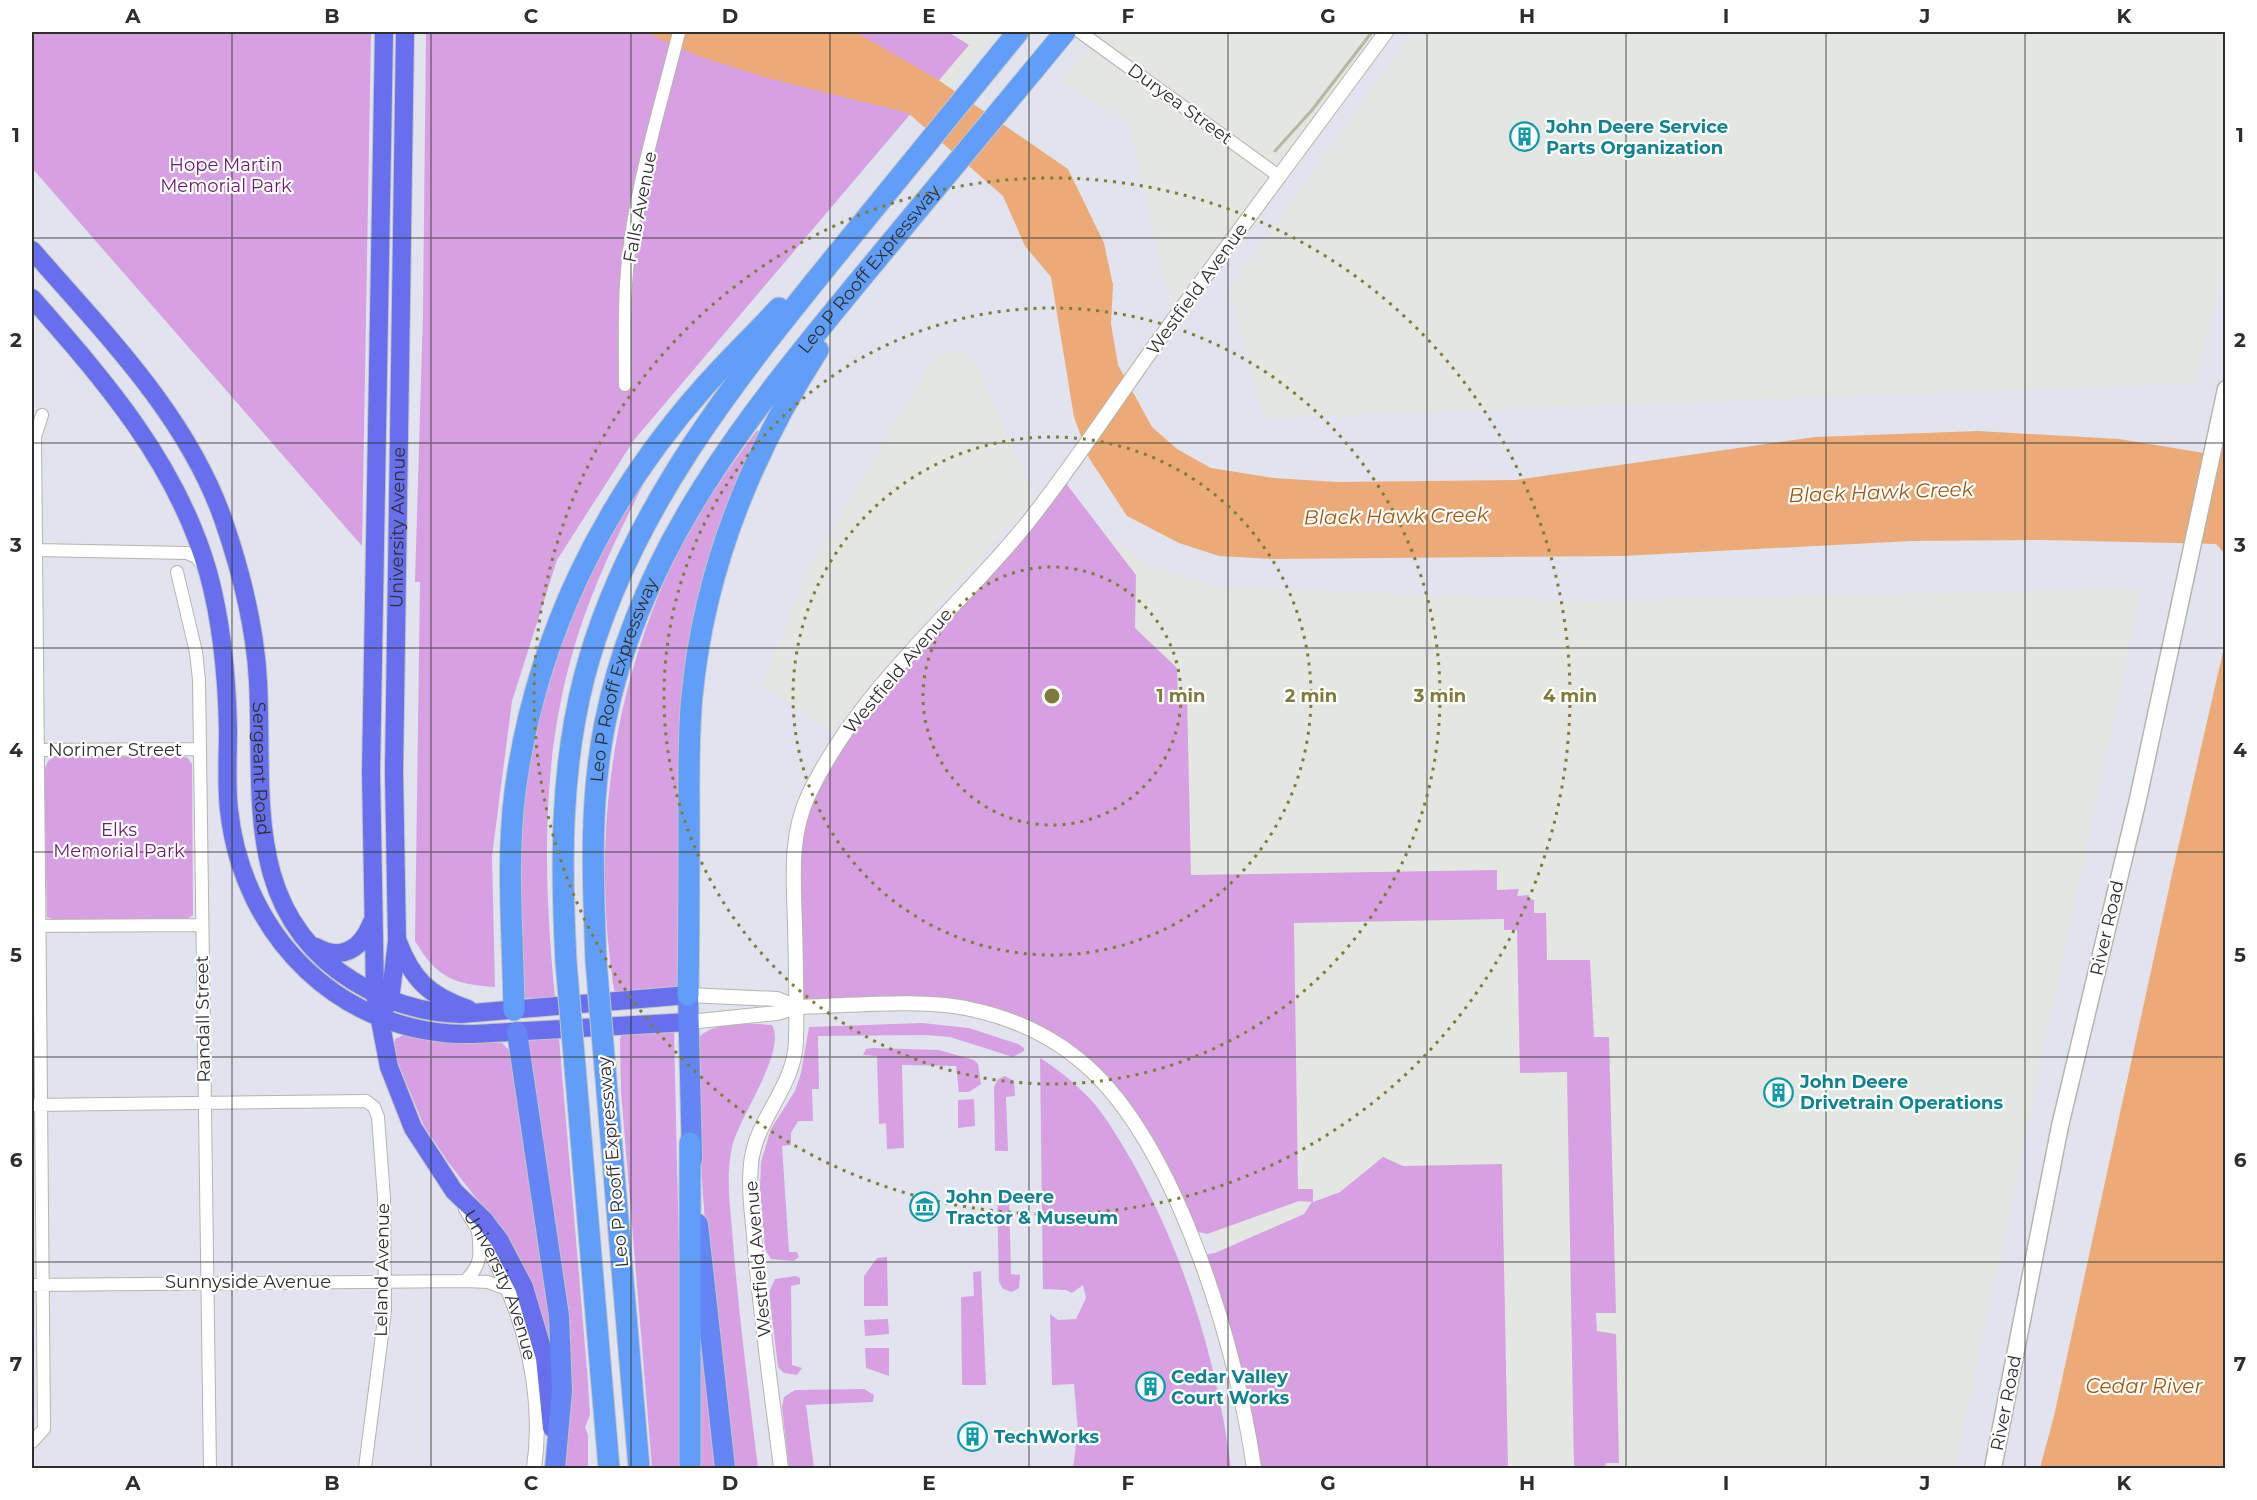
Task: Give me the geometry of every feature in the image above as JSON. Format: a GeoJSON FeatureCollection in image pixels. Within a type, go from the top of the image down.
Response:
{"type":"FeatureCollection","features":[{"type":"Feature","properties":{"kind":"highway","name":"Leo P Rooff Expressway"},"geometry":{"type":"LineString","coordinates":[[609,1468],[566,962],[562,878],[565,794],[584,678],[596,640],[627,563],[669,480],[784,310],[871,213],[1018,32]]}},
{"type":"Feature","properties":{"kind":"highway","name":"Leo P Rooff Expressway"},"geometry":{"type":"LineString","coordinates":[[639,1468],[596,961],[592,843],[595,797],[605,723],[626,646],[659,565],[697,493],[718,460],[822,334],[877,259],[1065,32]]}},
{"type":"Feature","properties":{"kind":"highway"},"geometry":{"type":"LineString","coordinates":[[514,1010],[510,867],[515,793],[526,730],[551,638],[582,567],[620,499],[653,450],[703,388],[784,310]]}},
{"type":"Feature","properties":{"kind":"highway"},"geometry":{"type":"LineString","coordinates":[[690,1468],[688,995],[689,732],[692,697],[703,624],[719,560],[741,494],[776,419],[822,334]]}},
{"type":"Feature","properties":{"kind":"highway"},"geometry":{"type":"LineString","coordinates":[[517,1032],[559,1316],[562,1391],[555,1468]]}},
{"type":"Feature","properties":{"kind":"highway"},"geometry":{"type":"LineString","coordinates":[[690,1143],[725,1468]]}},
{"type":"Feature","properties":{"kind":"highway"},"geometry":{"type":"LineString","coordinates":[[596,1468],[603,1385]]}},
{"type":"Feature","properties":{"kind":"main road","name":"University Avenue"},"geometry":{"type":"LineString","coordinates":[[382,998],[372,920],[371,772],[384,32]]}},
{"type":"Feature","properties":{"kind":"main road","name":"University Avenue"},"geometry":{"type":"LineString","coordinates":[[405,32],[394,772],[397,941],[378,1018],[389,1067],[404,1109],[424,1148],[454,1191]]}},
{"type":"Feature","properties":{"kind":"main road","name":"Sergeant Road"},"geometry":{"type":"LineString","coordinates":[[32,250],[156,398],[194,456],[222,516],[246,597],[254,639],[258,681],[260,809],[267,861],[284,904],[309,943],[340,973],[382,998],[426,1011],[514,1010],[688,995]]}},
{"type":"Feature","properties":{"kind":"main road","name":"Sergeant Road"},"geometry":{"type":"LineString","coordinates":[[32,298],[107,385],[151,446],[180,502],[207,571],[222,643],[229,808],[242,868],[272,929],[303,968],[343,999],[378,1018],[409,1028],[442,1033],[517,1032],[689,1022]]}},
{"type":"Feature","properties":{"kind":"main road","name":"River Road"},"geometry":{"type":"LineString","coordinates":[[1993,1468],[2060,1126],[2138,799],[2188,574],[2225,392]]}},
{"type":"Feature","properties":{"kind":"main road"},"geometry":{"type":"LineString","coordinates":[[309,943],[333,954],[349,951],[363,940],[372,920]]}},
{"type":"Feature","properties":{"kind":"main road"},"geometry":{"type":"LineString","coordinates":[[397,941],[407,965],[424,986],[453,1004],[477,1012]]}},
{"type":"Feature","properties":{"kind":"main road"},"geometry":{"type":"LineString","coordinates":[[514,1010],[517,1032]]}},
{"type":"Feature","properties":{"kind":"main road"},"geometry":{"type":"LineString","coordinates":[[454,1191],[484,1220],[500,1241],[513,1264],[532,1308],[545,1358],[549,1387],[552,1437],[550,1468]]}},
{"type":"Feature","properties":{"kind":"street","name":"Falls Avenue"},"geometry":{"type":"LineString","coordinates":[[625,385],[626,282],[639,195],[679,32]]}},
{"type":"Feature","properties":{"kind":"street","name":"Duryea Street"},"geometry":{"type":"LineString","coordinates":[[1080,32],[1280,177]]}},
{"type":"Feature","properties":{"kind":"street","name":"Westfield Avenue"},"geometry":{"type":"LineString","coordinates":[[781,1468],[757,1270],[750,1173],[753,1147],[790,1075],[795,1055],[797,1007],[793,850],[808,796],[831,755],[864,708],[912,649],[1022,529],[1062,478],[1151,350],[1386,32]]}},
{"type":"Feature","properties":{"kind":"street"},"geometry":{"type":"LineString","coordinates":[[32,1442],[44,1429],[37,1284],[35,750],[35,437],[42,415]]}},
{"type":"Feature","properties":{"kind":"street"},"geometry":{"type":"LineString","coordinates":[[36,550],[187,553],[196,557],[207,571]]}},
{"type":"Feature","properties":{"kind":"street","name":"Randall Street"},"geometry":{"type":"LineString","coordinates":[[177,572],[196,652],[199,680],[210,1468]]}},
{"type":"Feature","properties":{"kind":"street","name":"Norimer Street"},"geometry":{"type":"LineString","coordinates":[[35,750],[199,749]]}},
{"type":"Feature","properties":{"kind":"street"},"geometry":{"type":"LineString","coordinates":[[36,926],[202,925]]}},
{"type":"Feature","properties":{"kind":"street"},"geometry":{"type":"LineString","coordinates":[[688,995],[777,999],[797,1007]]}},
{"type":"Feature","properties":{"kind":"street"},"geometry":{"type":"LineString","coordinates":[[689,1022],[777,1012],[797,1007],[941,1005],[969,1008],[999,1017],[1041,1035],[1078,1059],[1099,1079],[1138,1131],[1190,1230],[1233,1363],[1247,1419],[1254,1468]]}},
{"type":"Feature","properties":{"kind":"street","name":"Leland Avenue"},"geometry":{"type":"LineString","coordinates":[[205,1103],[366,1101],[374,1107],[378,1117],[384,1198],[386,1311],[365,1468]]}},
{"type":"Feature","properties":{"kind":"street"},"geometry":{"type":"LineString","coordinates":[[36,1105],[205,1103]]}},
{"type":"Feature","properties":{"kind":"street","name":"University Avenue"},"geometry":{"type":"LineString","coordinates":[[454,1191],[478,1228],[509,1290],[525,1338],[537,1410],[534,1468]]}},
{"type":"Feature","properties":{"kind":"street"},"geometry":{"type":"LineString","coordinates":[[465,1281],[476,1270],[478,1263],[478,1228]]}},
{"type":"Feature","properties":{"kind":"street","name":"Sunnyside Avenue"},"geometry":{"type":"LineString","coordinates":[[37,1284],[465,1281],[488,1282],[509,1290]]}},
{"type":"Feature","properties":{"kind":"shaded area"},"geometry":{"type":"Polygon","coordinates":[[[856,32],[996,32],[950,88],[856,32]]]}},
{"type":"Feature","properties":{"kind":"shaded area"},"geometry":{"type":"Polygon","coordinates":[[[1102,32],[1376,32],[1172,309],[1128,122],[1061,81],[1102,32]]]}},
{"type":"Feature","properties":{"kind":"shaded area"},"geometry":{"type":"Polygon","coordinates":[[[1413,32],[2225,32],[2225,258],[2196,383],[1265,418],[1229,289],[1413,32]]]}},
{"type":"Feature","properties":{"kind":"shaded area"},"geometry":{"type":"Polygon","coordinates":[[[958,351],[975,360],[1035,500],[1001,532],[927,617],[833,732],[762,685],[809,569],[932,360],[945,352],[958,351]]]}},
{"type":"Feature","properties":{"kind":"shaded area"},"geometry":{"type":"Polygon","coordinates":[[[1063,503],[1149,566],[1218,587],[1584,601],[2118,589],[2141,591],[1955,1468],[1281,1468],[1255,1355],[1190,1168],[1063,503]]]}},
{"type":"Feature","properties":{"kind":"green space","name":"Hope Martin Memorial Park"},"geometry":{"type":"Polygon","coordinates":[[[32,32],[371,32],[362,546],[32,168],[32,32]]]}},
{"type":"Feature","properties":{"kind":"green space"},"geometry":{"type":"Polygon","coordinates":[[[426,32],[948,32],[969,45],[634,440],[557,560],[512,701],[492,856],[495,987],[468,984],[448,977],[431,963],[415,941],[420,582],[415,582],[423,313],[426,32]]]}},
{"type":"Feature","properties":{"kind":"green space"},"geometry":{"type":"Polygon","coordinates":[[[757,430],[762,433],[683,686],[678,788],[681,987],[615,996],[608,938],[605,880],[606,822],[612,765],[623,708],[638,652],[658,597],[682,544],[708,500],[757,430]]]}},
{"type":"Feature","properties":{"kind":"green space"},"geometry":{"type":"Polygon","coordinates":[[[1062,478],[1136,575],[1135,628],[1177,668],[1178,698],[1187,698],[1191,875],[1497,870],[1497,890],[1519,889],[1517,896],[1529,895],[1529,899],[1534,900],[1534,913],[1546,913],[1547,960],[1590,960],[1594,1037],[1609,1037],[1616,1313],[1596,1313],[1597,1331],[1616,1334],[1619,1463],[1606,1463],[1605,1468],[1574,1468],[1567,1072],[1520,1073],[1517,930],[1504,930],[1504,919],[1294,923],[1298,1189],[1313,1189],[1313,1202],[1340,1192],[1383,1157],[1403,1166],[1502,1164],[1508,1468],[1254,1468],[1199,1255],[1215,1253],[1304,1214],[1312,1202],[1299,1201],[1207,1234],[1190,1230],[1120,1104],[1054,1042],[969,1008],[797,1007],[793,850],[831,755],[1062,478]]]}},
{"type":"Feature","properties":{"kind":"green space"},"geometry":{"type":"Polygon","coordinates":[[[640,481],[644,483],[623,524],[586,610],[572,655],[554,740],[547,825],[547,868],[555,998],[520,998],[515,885],[527,749],[572,601],[640,481]]]}},
{"type":"Feature","properties":{"kind":"green space","name":"Elks Memorial Park"},"geometry":{"type":"Polygon","coordinates":[[[181,756],[188,758],[192,764],[193,915],[186,920],[54,920],[47,917],[44,771],[48,761],[54,757],[181,756]]]}},
{"type":"Feature","properties":{"kind":"green space"},"geometry":{"type":"Polygon","coordinates":[[[922,1023],[969,1028],[1018,1044],[1024,1048],[1024,1051],[1013,1057],[950,1037],[925,1035],[818,1036],[819,1089],[812,1089],[813,1121],[798,1121],[791,1133],[791,1145],[782,1146],[789,1252],[797,1252],[799,1257],[794,1261],[771,1259],[765,1249],[760,1188],[761,1162],[771,1129],[795,1091],[801,1073],[809,1027],[922,1023]]]}},
{"type":"Feature","properties":{"kind":"green space"},"geometry":{"type":"Polygon","coordinates":[[[772,1025],[775,1036],[768,1067],[736,1134],[730,1159],[729,1194],[735,1270],[758,1468],[730,1468],[706,1238],[700,1151],[698,1039],[704,1033],[721,1026],[772,1025]]]}},
{"type":"Feature","properties":{"kind":"green space"},"geometry":{"type":"Polygon","coordinates":[[[674,1031],[684,1468],[652,1468],[621,1091],[620,1040],[621,1036],[627,1034],[674,1031]]]}},
{"type":"Feature","properties":{"kind":"green space"},"geometry":{"type":"Polygon","coordinates":[[[405,1034],[502,1043],[511,1052],[550,1285],[556,1378],[501,1230],[448,1162],[424,1126],[393,1051],[395,1039],[405,1034]]]}},
{"type":"Feature","properties":{"kind":"green space"},"geometry":{"type":"Polygon","coordinates":[[[559,1038],[588,1382],[590,1415],[585,1427],[588,1435],[588,1468],[562,1468],[566,1422],[527,1039],[559,1038]]]}},
{"type":"Feature","properties":{"kind":"green space"},"geometry":{"type":"Polygon","coordinates":[[[866,1049],[939,1050],[974,1060],[978,1064],[981,1084],[969,1092],[959,1092],[956,1066],[902,1065],[904,1148],[887,1149],[886,1123],[879,1124],[877,1056],[863,1055],[866,1049]]]}},
{"type":"Feature","properties":{"kind":"green space"},"geometry":{"type":"Polygon","coordinates":[[[1040,1058],[1073,1083],[1101,1112],[1126,1151],[1164,1225],[1194,1304],[1206,1345],[1217,1386],[1231,1468],[1073,1468],[1078,1431],[1074,1384],[1052,1385],[1050,1314],[1058,1320],[1076,1319],[1086,1298],[1083,1285],[1072,1293],[1066,1290],[1043,1289],[1040,1058]]]}},
{"type":"Feature","properties":{"kind":"green space"},"geometry":{"type":"Polygon","coordinates":[[[1005,1076],[1014,1081],[1015,1096],[1006,1097],[1008,1151],[995,1151],[994,1087],[998,1079],[1005,1076]]]}},
{"type":"Feature","properties":{"kind":"green space"},"geometry":{"type":"Polygon","coordinates":[[[974,1099],[975,1126],[958,1128],[958,1100],[974,1099]]]}},
{"type":"Feature","properties":{"kind":"green space"},"geometry":{"type":"Polygon","coordinates":[[[997,1192],[1009,1192],[1011,1274],[1020,1275],[1019,1288],[1012,1292],[1003,1289],[999,1282],[997,1192]]]}},
{"type":"Feature","properties":{"kind":"green space"},"geometry":{"type":"Polygon","coordinates":[[[887,1257],[888,1306],[864,1306],[864,1276],[877,1258],[887,1257]]]}},
{"type":"Feature","properties":{"kind":"green space"},"geometry":{"type":"Polygon","coordinates":[[[981,1271],[986,1385],[962,1385],[961,1297],[974,1296],[973,1272],[981,1271]]]}},
{"type":"Feature","properties":{"kind":"green space"},"geometry":{"type":"Polygon","coordinates":[[[796,1276],[800,1278],[800,1284],[791,1286],[792,1365],[802,1368],[797,1375],[784,1373],[778,1367],[769,1292],[775,1279],[796,1276]]]}},
{"type":"Feature","properties":{"kind":"green space"},"geometry":{"type":"Polygon","coordinates":[[[696,1289],[717,1468],[697,1468],[696,1289]]]}},
{"type":"Feature","properties":{"kind":"green space"},"geometry":{"type":"Polygon","coordinates":[[[888,1319],[889,1334],[865,1336],[864,1320],[888,1319]]]}},
{"type":"Feature","properties":{"kind":"green space"},"geometry":{"type":"Polygon","coordinates":[[[865,1348],[889,1348],[889,1376],[866,1368],[865,1348]]]}},
{"type":"Feature","properties":{"kind":"green space"},"geometry":{"type":"Polygon","coordinates":[[[864,1389],[874,1395],[873,1402],[806,1405],[814,1468],[789,1468],[782,1407],[784,1397],[795,1390],[864,1389]]]}},
{"type":"Feature","properties":{"kind":"water","name":"Black Hawk Creek"},"geometry":{"type":"Polygon","coordinates":[[[644,32],[856,32],[937,79],[1068,169],[1104,243],[1113,285],[1111,324],[1118,365],[1152,427],[1177,449],[1211,468],[1274,478],[1337,482],[1515,480],[1815,437],[1978,431],[2119,439],[2216,455],[2225,444],[2225,554],[2216,544],[2043,540],[1911,541],[1623,556],[1273,559],[1219,556],[1179,543],[1127,516],[1089,458],[1074,417],[1051,277],[1025,246],[1003,196],[908,113],[767,78],[701,57],[644,32]]]}},
{"type":"Feature","properties":{"kind":"water","name":"Cedar River"},"geometry":{"type":"Polygon","coordinates":[[[2225,643],[2225,1468],[2040,1468],[2054,1416],[2225,643]]]}},
{"type":"Feature","properties":{"kind":"railway"},"geometry":{"type":"LineString","coordinates":[[1275,151],[1312,110],[1372,32]]}},
{"type":"Feature","properties":{"kind":"place","name":"John Deere Service Parts Organization"},"geometry":{"type":"Point","coordinates":[1525,137]}},
{"type":"Feature","properties":{"kind":"place","name":"John Deere Drivetrain Operations"},"geometry":{"type":"Point","coordinates":[1779,1092]}},
{"type":"Feature","properties":{"kind":"place","name":"John Deere Tractor & Museum"},"geometry":{"type":"Point","coordinates":[925,1207]}},
{"type":"Feature","properties":{"kind":"place","name":"Cedar Valley Court Works"},"geometry":{"type":"Point","coordinates":[1150,1387]}},
{"type":"Feature","properties":{"kind":"place","name":"TechWorks"},"geometry":{"type":"Point","coordinates":[973,1437]}}]}
